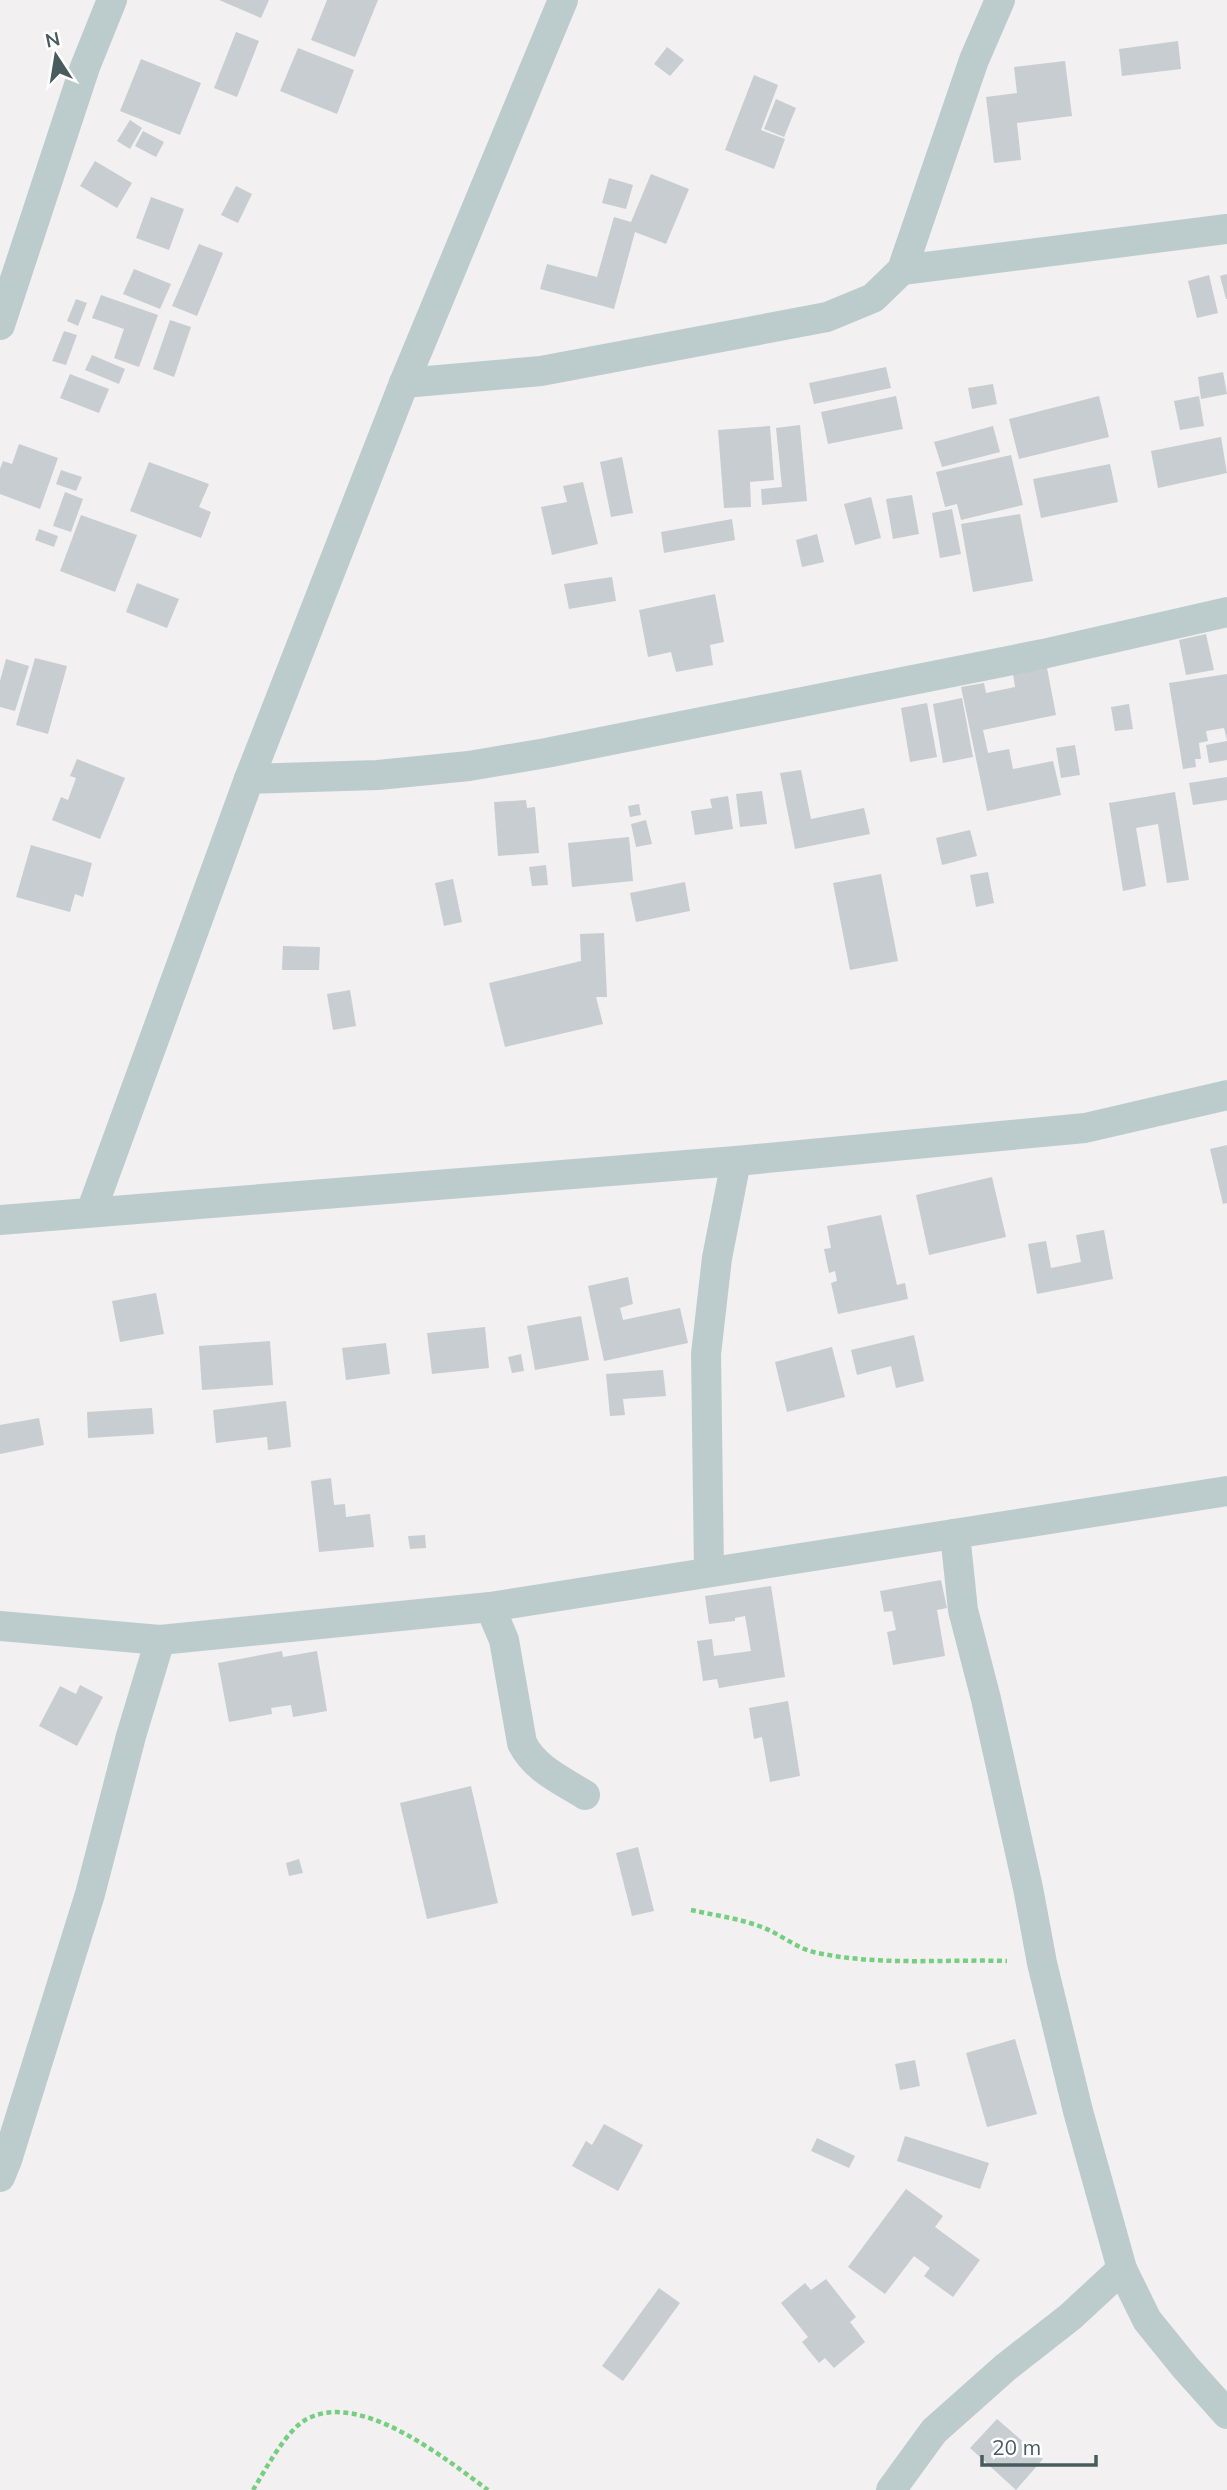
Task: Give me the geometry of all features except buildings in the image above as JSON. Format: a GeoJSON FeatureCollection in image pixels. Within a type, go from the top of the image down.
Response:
{"type":"FeatureCollection","features":[{"type":"Feature","properties":{"kind":"street"},"geometry":{"type":"LineString","coordinates":[[0,326],[85,67],[112,0]]}},
{"type":"Feature","properties":{"kind":"street"},"geometry":{"type":"LineString","coordinates":[[91,1212],[249,779],[404,383],[564,0]]}},
{"type":"Feature","properties":{"kind":"street"},"geometry":{"type":"LineString","coordinates":[[404,383],[541,371],[827,317],[873,298],[902,270],[974,60],[1000,0]]}},
{"type":"Feature","properties":{"kind":"street"},"geometry":{"type":"LineString","coordinates":[[902,270],[1227,229]]}},
{"type":"Feature","properties":{"kind":"street"},"geometry":{"type":"LineString","coordinates":[[249,779],[378,775],[469,766],[546,753],[1043,654],[1227,612]]}},
{"type":"Feature","properties":{"kind":"street"},"geometry":{"type":"LineString","coordinates":[[0,1220],[736,1161],[1085,1128],[1227,1095]]}},
{"type":"Feature","properties":{"kind":"street"},"geometry":{"type":"LineString","coordinates":[[709,1571],[706,1354],[716,1258],[736,1161]]}},
{"type":"Feature","properties":{"kind":"street"},"geometry":{"type":"LineString","coordinates":[[0,1626],[160,1640],[489,1607],[1227,1491]]}},
{"type":"Feature","properties":{"kind":"street"},"geometry":{"type":"LineString","coordinates":[[954,1534],[963,1610],[992,1726],[1042,1963],[1078,2111],[1122,2269],[1147,2320],[1227,2414]]}},
{"type":"Feature","properties":{"kind":"street"},"geometry":{"type":"LineString","coordinates":[[489,1607],[504,1640],[522,1743],[529,1756],[543,1769],[585,1795]]}},
{"type":"Feature","properties":{"kind":"street"},"geometry":{"type":"LineString","coordinates":[[0,2177],[90,1894],[131,1736],[160,1640]]}},
{"type":"Feature","properties":{"kind":"street"},"geometry":{"type":"LineString","coordinates":[[891,2490],[934,2431],[1006,2367],[1070,2317],[1122,2269]]}},
{"type":"Feature","properties":{"kind":"path"},"geometry":{"type":"LineString","coordinates":[[691,1910],[762,1927],[786,1942],[814,1953],[872,1962],[950,1959],[1042,1963]]}},
{"type":"Feature","properties":{"kind":"path"},"geometry":{"type":"LineString","coordinates":[[253,2490],[294,2428],[309,2418],[333,2413],[365,2415],[427,2444],[488,2490]]}}]}
